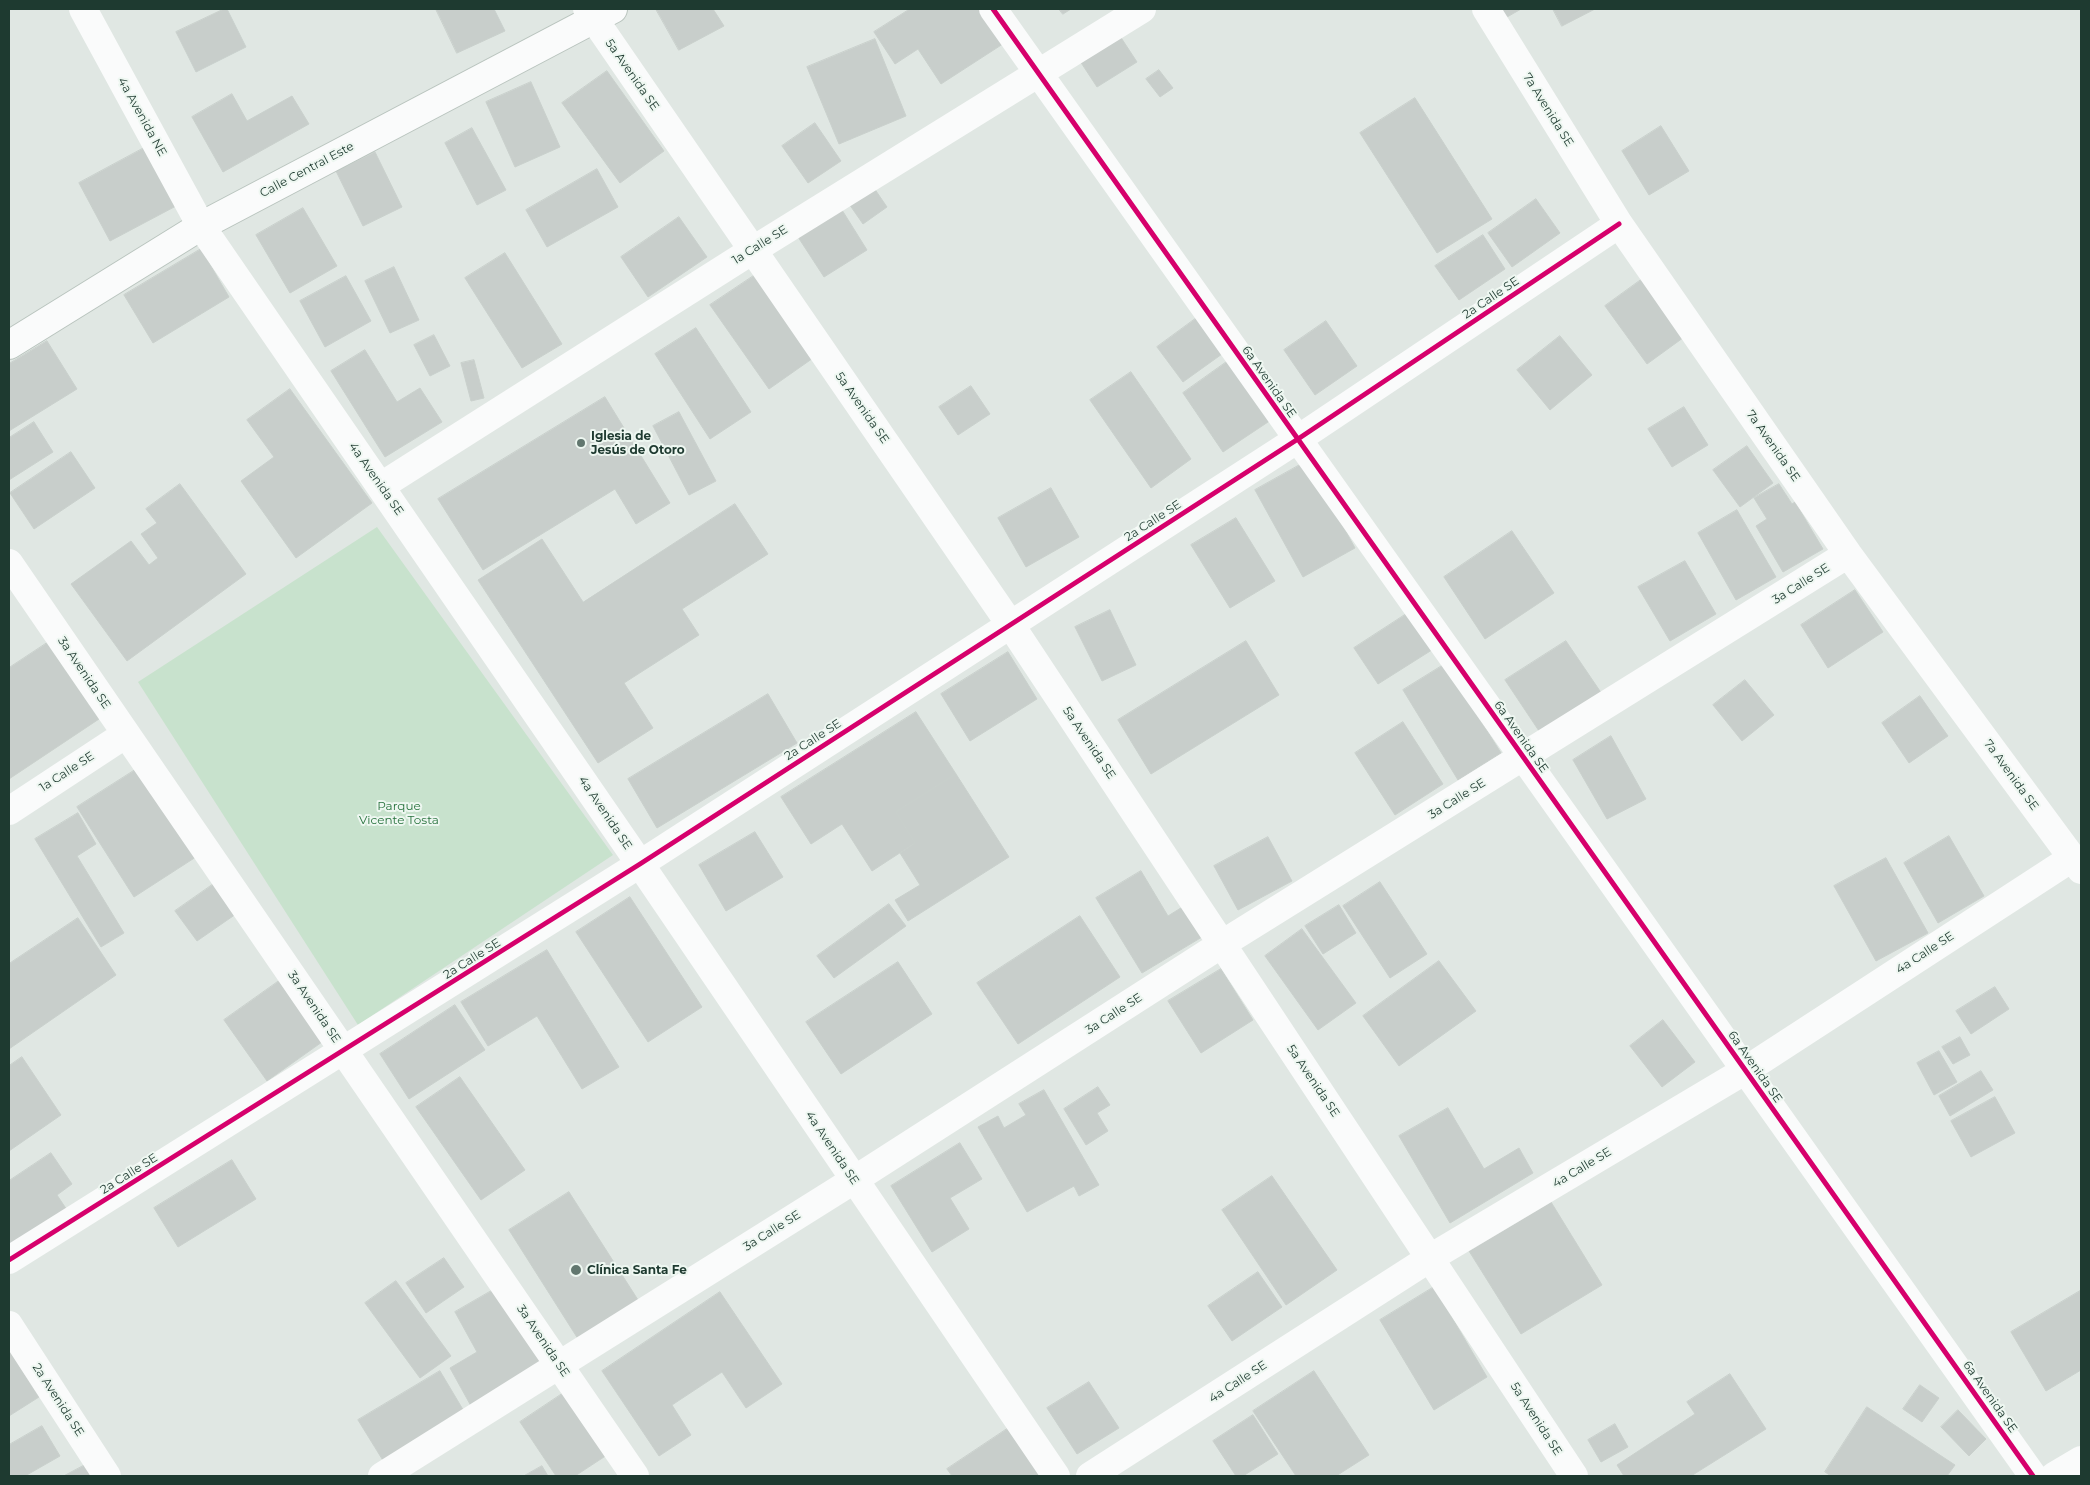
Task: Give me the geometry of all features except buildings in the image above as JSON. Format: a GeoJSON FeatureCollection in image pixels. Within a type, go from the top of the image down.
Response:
{"type":"FeatureCollection","features":[{"type":"Feature","properties":{"kind":"street","name":"4a Avenida NE"},"geometry":{"type":"LineString","coordinates":[[83,9],[201,226]]}},
{"type":"Feature","properties":{"kind":"street","name":"6a Avenida SE"},"geometry":{"type":"LineString","coordinates":[[993,9],[2033,1476]]}},
{"type":"Feature","properties":{"kind":"street","name":"1a Calle SE"},"geometry":{"type":"LineString","coordinates":[[381,486],[753,250],[1037,72],[1142,9]]}},
{"type":"Feature","properties":{"kind":"street","name":"7a Avenida SE"},"geometry":{"type":"LineString","coordinates":[[1486,9],[1619,224],[1848,554],[2077,864]]}},
{"type":"Feature","properties":{"kind":"street","name":"Calle Central Este"},"geometry":{"type":"LineString","coordinates":[[9,345],[201,226],[598,12]]}},
{"type":"Feature","properties":{"kind":"street","name":"5a Avenida SE"},"geometry":{"type":"LineString","coordinates":[[598,12],[753,250],[1010,624],[1574,1476]]}},
{"type":"Feature","properties":{"kind":"street","name":"2a Calle SE"},"geometry":{"type":"LineString","coordinates":[[9,1260],[640,864],[1298,439],[1619,224]]}},
{"type":"Feature","properties":{"kind":"street","name":"4a Avenida SE"},"geometry":{"type":"LineString","coordinates":[[201,226],[640,864],[1056,1476]]}},
{"type":"Feature","properties":{"kind":"street","name":"3a Calle SE"},"geometry":{"type":"LineString","coordinates":[[382,1476],[854,1180],[1222,944],[1524,758],[1848,554]]}},
{"type":"Feature","properties":{"kind":"street","name":"3a Avenida SE"},"geometry":{"type":"LineString","coordinates":[[9,563],[635,1476]]}},
{"type":"Feature","properties":{"kind":"street","name":"1a Calle SE"},"geometry":{"type":"LineString","coordinates":[[9,811],[126,734]]}},
{"type":"Feature","properties":{"kind":"street","name":"4a Calle SE"},"geometry":{"type":"LineString","coordinates":[[1090,1476],[1430,1258],[1746,1070],[2077,864]]}},
{"type":"Feature","properties":{"kind":"street","name":"2a Avenida SE"},"geometry":{"type":"LineString","coordinates":[[9,1325],[107,1476]]}},
{"type":"Feature","properties":{"kind":"street"},"geometry":{"type":"LineString","coordinates":[[2054,1476],[2081,1460]]}},
{"type":"Feature","properties":{"kind":"green space","name":"Parque Vicente Tosta"},"geometry":{"type":"Polygon","coordinates":[[[377,527],[613,855],[358,1025],[138,682],[377,527]]]}},
{"type":"Feature","properties":{"kind":"cycle path"},"geometry":{"type":"LineString","coordinates":[[993,9],[2033,1476]]}},
{"type":"Feature","properties":{"kind":"cycle path"},"geometry":{"type":"LineString","coordinates":[[9,1260],[640,864],[1298,439],[1619,224]]}},
{"type":"Feature","properties":{"kind":"place","name":"Iglesia de Jesús de Otoro"},"geometry":{"type":"Point","coordinates":[581,443]}},
{"type":"Feature","properties":{"kind":"place","name":"Clínica Santa Fe"},"geometry":{"type":"Point","coordinates":[576,1270]}}]}
